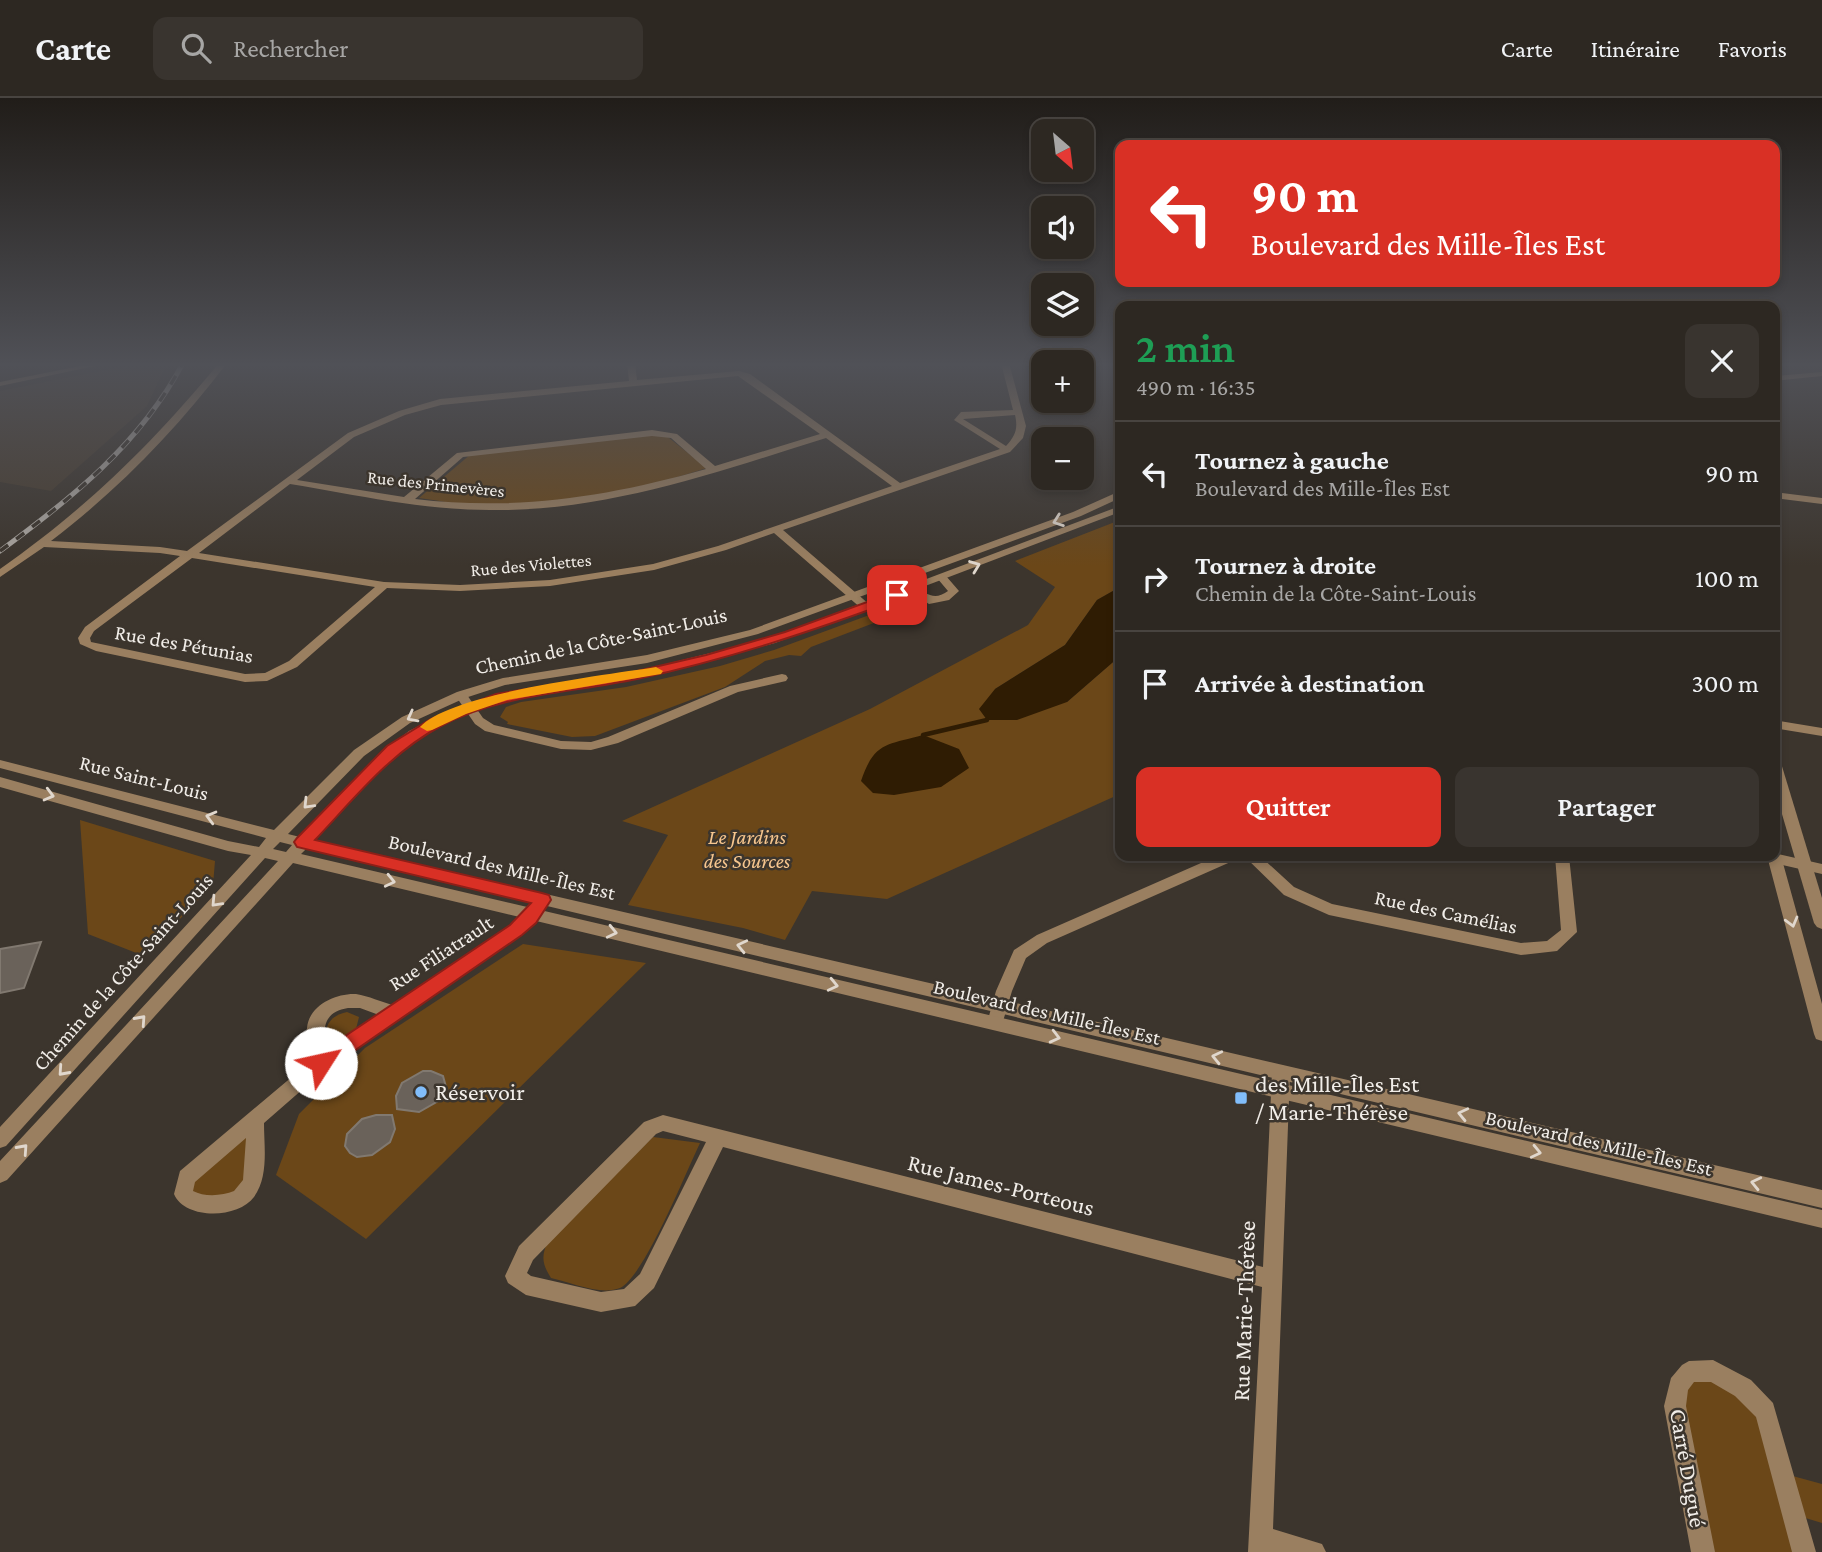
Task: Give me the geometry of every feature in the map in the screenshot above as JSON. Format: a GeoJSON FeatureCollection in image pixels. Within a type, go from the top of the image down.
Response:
{"type":"FeatureCollection","features":[{"type":"Feature","properties":{"kind":"street"},"geometry":{"type":"LineString","coordinates":[[0,574],[42,544],[104,493],[164,431]]}},
{"type":"Feature","properties":{"kind":"street"},"geometry":{"type":"LineString","coordinates":[[189,554],[351,435],[360,431]]}},
{"type":"Feature","properties":{"kind":"street"},"geometry":{"type":"LineString","coordinates":[[820,431],[899,488]]}},
{"type":"Feature","properties":{"kind":"street"},"geometry":{"type":"LineString","coordinates":[[976,431],[1007,450],[1018,438],[1020,431]]}},
{"type":"Feature","properties":{"kind":"street"},"geometry":{"type":"LineString","coordinates":[[407,500],[460,455],[635,435],[666,433],[674,436],[712,469]]}},
{"type":"Feature","properties":{"kind":"street","name":"Rue des Primevères"},"geometry":{"type":"LineString","coordinates":[[287,481],[407,500],[499,507],[573,502],[629,491],[826,435]]}},
{"type":"Feature","properties":{"kind":"street","name":"Rue des Violettes"},"geometry":{"type":"LineString","coordinates":[[42,544],[160,550],[384,585],[460,588],[577,580],[654,567],[1007,450]]}},
{"type":"Feature","properties":{"kind":"street"},"geometry":{"type":"LineString","coordinates":[[1780,488],[1822,493]]}},
{"type":"Feature","properties":{"kind":"street","name":"Chemin de la Côte-Saint-Louis"},"geometry":{"type":"LineString","coordinates":[[0,1140],[277,836],[353,759],[380,737],[418,713],[461,695],[503,682],[628,662],[705,645],[772,626],[1077,514],[1115,496]]}},
{"type":"Feature","properties":{"kind":"street"},"geometry":{"type":"LineString","coordinates":[[1780,496],[1822,501]]}},
{"type":"Feature","properties":{"kind":"street","name":"Chemin de la Côte-Saint-Louis"},"geometry":{"type":"LineString","coordinates":[[0,1174],[302,842],[392,750],[423,729],[470,708],[525,692],[633,676],[709,659],[771,641],[912,590],[1115,511]]}},
{"type":"Feature","properties":{"kind":"street"},"geometry":{"type":"LineString","coordinates":[[775,529],[866,607]]}},
{"type":"Feature","properties":{"kind":"street","name":"Rue des Pétunias"},"geometry":{"type":"LineString","coordinates":[[189,554],[89,629],[84,638],[86,644],[245,678],[267,677],[293,664],[384,585]]}},
{"type":"Feature","properties":{"kind":"street"},"geometry":{"type":"LineString","coordinates":[[912,590],[929,601],[945,598],[954,591],[942,578]]}},
{"type":"Feature","properties":{"kind":"street"},"geometry":{"type":"LineString","coordinates":[[461,695],[479,721],[498,731],[561,745],[592,746],[613,740],[734,690],[782,678]]}},
{"type":"Feature","properties":{"kind":"street"},"geometry":{"type":"LineString","coordinates":[[1780,725],[1822,732]]}},
{"type":"Feature","properties":{"kind":"street","name":"Rue Saint-Louis"},"geometry":{"type":"LineString","coordinates":[[0,764],[277,836]]}},
{"type":"Feature","properties":{"kind":"street","name":"Rue Saint-Louis"},"geometry":{"type":"LineString","coordinates":[[0,782],[228,846],[262,852]]}},
{"type":"Feature","properties":{"kind":"street"},"geometry":{"type":"LineString","coordinates":[[1780,783],[1822,923]]}},
{"type":"Feature","properties":{"kind":"street","name":"Boulevard des Mille-Îles Est"},"geometry":{"type":"LineString","coordinates":[[277,836],[538,907]]}},
{"type":"Feature","properties":{"kind":"street","name":"Boulevard des Mille-Îles Est"},"geometry":{"type":"LineString","coordinates":[[262,852],[538,907],[1280,1081],[1822,1199]]}},
{"type":"Feature","properties":{"kind":"street"},"geometry":{"type":"LineString","coordinates":[[1780,859],[1822,869]]}},
{"type":"Feature","properties":{"kind":"street"},"geometry":{"type":"LineString","coordinates":[[997,1015],[1020,954],[1042,939],[1219,861]]}},
{"type":"Feature","properties":{"kind":"street","name":"Rue des Camélias"},"geometry":{"type":"LineString","coordinates":[[1256,861],[1289,891],[1329,909],[1521,949],[1551,947],[1569,932],[1562,861]]}},
{"type":"Feature","properties":{"kind":"street"},"geometry":{"type":"LineString","coordinates":[[1775,861],[1822,1034]]}},
{"type":"Feature","properties":{"kind":"street","name":"Rue Filiatrault"},"geometry":{"type":"LineString","coordinates":[[255,1120],[253,1184],[244,1197],[229,1203],[192,1202],[183,1194],[187,1177],[321,1063],[516,930],[538,907]]}},
{"type":"Feature","properties":{"kind":"street","name":"Rue Filiatrault"},"geometry":{"type":"LineString","coordinates":[[321,1063],[315,1029],[317,1017],[326,1010],[336,1004],[355,1001],[393,1012]]}},
{"type":"Feature","properties":{"kind":"street","name":"Boulevard des Mille-Îles Est"},"geometry":{"type":"LineString","coordinates":[[1280,1081],[1822,1219]]}},
{"type":"Feature","properties":{"kind":"street","name":"Rue Marie-Thérèse"},"geometry":{"type":"LineString","coordinates":[[1261,1544],[1280,1081]]}},
{"type":"Feature","properties":{"kind":"street","name":"Rue James-Porteous"},"geometry":{"type":"LineString","coordinates":[[718,1137],[647,1281],[628,1299],[601,1301],[576,1296],[526,1285],[515,1276],[526,1253],[650,1128],[663,1123],[718,1137],[1273,1280]]}},
{"type":"Feature","properties":{"kind":"street","name":"Carré Dugué"},"geometry":{"type":"LineString","coordinates":[[1703,1552],[1675,1406],[1678,1385],[1689,1372],[1713,1371],[1743,1388],[1765,1411],[1804,1552]]}},
{"type":"Feature","properties":{"kind":"street"},"geometry":{"type":"LineString","coordinates":[[1261,1544],[1314,1552]]}},
{"type":"Feature","properties":{"kind":"shaded area"},"geometry":{"type":"Polygon","coordinates":[[[0,431],[119,431],[51,491],[0,482],[0,431]]]}},
{"type":"Feature","properties":{"kind":"shaded area"},"geometry":{"type":"Polygon","coordinates":[[[1115,590],[1115,660],[1067,702],[1017,720],[987,720],[979,709],[995,689],[1065,645],[1097,600],[1115,590]]]}},
{"type":"Feature","properties":{"kind":"shaded area"},"geometry":{"type":"Polygon","coordinates":[[[923,735],[959,749],[969,768],[941,787],[894,795],[873,793],[861,781],[871,759],[883,747],[923,735]]]}},
{"type":"Feature","properties":{"kind":"green space"},"geometry":{"type":"Polygon","coordinates":[[[664,434],[707,468],[627,491],[545,505],[489,507],[419,498],[471,454],[664,434]]]}},
{"type":"Feature","properties":{"kind":"green space","name":"Le Jardins des Sources"},"geometry":{"type":"Polygon","coordinates":[[[1115,522],[1115,590],[1097,600],[1065,645],[995,689],[1067,702],[1115,660],[1115,796],[887,899],[812,891],[785,940],[743,928],[628,905],[668,835],[622,821],[870,709],[1028,625],[1055,587],[1015,561],[1115,522]]]}},
{"type":"Feature","properties":{"kind":"green space"},"geometry":{"type":"Polygon","coordinates":[[[911,602],[921,605],[811,647],[801,656],[789,655],[765,661],[725,687],[595,736],[572,737],[507,724],[508,722],[500,717],[506,707],[521,702],[626,687],[720,666],[911,602]]]}},
{"type":"Feature","properties":{"kind":"green space"},"geometry":{"type":"Polygon","coordinates":[[[80,820],[215,861],[213,885],[144,956],[88,934],[80,820]]]}},
{"type":"Feature","properties":{"kind":"green space"},"geometry":{"type":"Polygon","coordinates":[[[523,944],[646,963],[366,1239],[276,1175],[299,1114],[365,1048],[523,944]]]}},
{"type":"Feature","properties":{"kind":"green space"},"geometry":{"type":"Polygon","coordinates":[[[347,1012],[359,1017],[356,1029],[341,1038],[331,1037],[326,1031],[329,1023],[336,1016],[347,1012]]]}},
{"type":"Feature","properties":{"kind":"green space"},"geometry":{"type":"Polygon","coordinates":[[[247,1134],[244,1186],[229,1198],[195,1196],[190,1191],[192,1180],[247,1134]]]}},
{"type":"Feature","properties":{"kind":"green space"},"geometry":{"type":"Polygon","coordinates":[[[653,1137],[700,1143],[641,1265],[630,1280],[620,1288],[612,1290],[595,1289],[551,1278],[544,1260],[548,1241],[653,1137]]]}},
{"type":"Feature","properties":{"kind":"green space"},"geometry":{"type":"Polygon","coordinates":[[[1713,1371],[1765,1411],[1804,1552],[1703,1552],[1678,1385],[1713,1371]]]}},
{"type":"Feature","properties":{"kind":"green space"},"geometry":{"type":"Polygon","coordinates":[[[1789,1475],[1822,1484],[1822,1523],[1799,1516],[1789,1475]]]}},
{"type":"Feature","properties":{"kind":"building"},"geometry":{"type":"Polygon","coordinates":[[[41,942],[24,988],[0,993],[0,949],[41,942]]]}},
{"type":"Feature","properties":{"kind":"building","name":"Réservoir"},"geometry":{"type":"Polygon","coordinates":[[[423,1071],[443,1076],[446,1087],[440,1100],[419,1112],[397,1109],[396,1096],[402,1083],[423,1071]]]}},
{"type":"Feature","properties":{"kind":"building","name":"Réservoir"},"geometry":{"type":"Polygon","coordinates":[[[376,1115],[392,1115],[395,1129],[390,1142],[372,1155],[357,1157],[345,1146],[347,1134],[362,1119],[376,1115]]]}},
{"type":"Feature","properties":{"kind":"waterway"},"geometry":{"type":"LineString","coordinates":[[923,735],[987,720]]}},
{"type":"Feature","properties":{"kind":"railway"},"geometry":{"type":"LineString","coordinates":[[0,551],[78,490],[136,431]]}},
{"type":"Feature","properties":{"kind":"slow traffic"},"geometry":{"type":"LineString","coordinates":[[427,727],[461,711],[505,696],[656,671]]}},
{"type":"Feature","properties":{"kind":"place","name":"Réservoir"},"geometry":{"type":"Point","coordinates":[421,1092]}},
{"type":"Feature","properties":{"kind":"place","name":"des Mille-Îles Est / Marie-Thérèse"},"geometry":{"type":"Point","coordinates":[1241,1098]}},
{"type":"Feature","properties":{"kind":"route"},"geometry":{"type":"LineString","coordinates":[[321,1063],[516,930],[530,918],[542,900],[302,842],[392,750],[436,722],[496,699],[525,692],[633,676],[709,659],[790,635],[897,595]]}}]}
